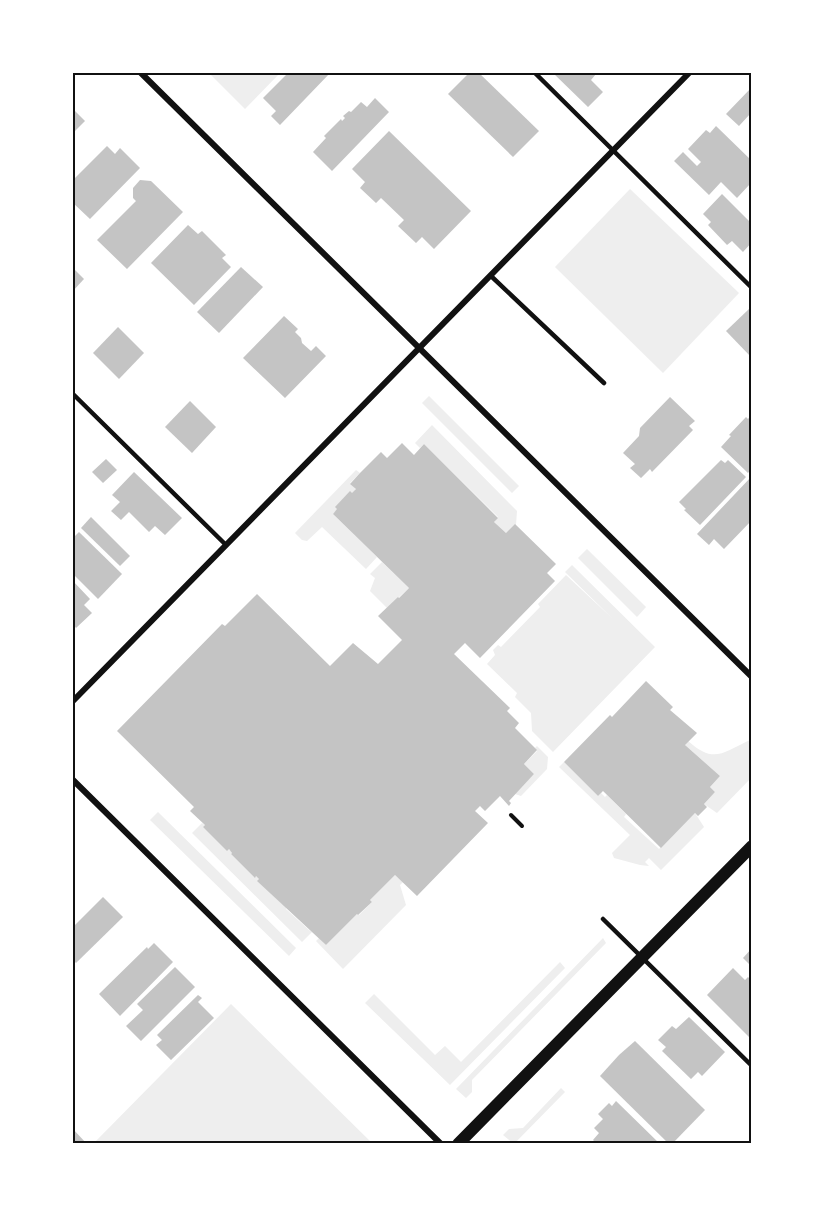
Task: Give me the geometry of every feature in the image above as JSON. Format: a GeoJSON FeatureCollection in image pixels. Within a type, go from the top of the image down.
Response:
{"type":"FeatureCollection","features":[{"type":"Feature","properties":{"kind":"main road"},"geometry":{"type":"LineString","coordinates":[[458,1144],[752,846]]}},
{"type":"Feature","properties":{"kind":"street"},"geometry":{"type":"LineString","coordinates":[[141,72],[752,677]]}},
{"type":"Feature","properties":{"kind":"street"},"geometry":{"type":"LineString","coordinates":[[72,702],[690,72]]}},
{"type":"Feature","properties":{"kind":"street"},"geometry":{"type":"LineString","coordinates":[[72,779],[441,1144]]}},
{"type":"Feature","properties":{"kind":"lane"},"geometry":{"type":"LineString","coordinates":[[534,72],[752,288]]}},
{"type":"Feature","properties":{"kind":"lane"},"geometry":{"type":"LineString","coordinates":[[491,276],[604,383]]}},
{"type":"Feature","properties":{"kind":"lane"},"geometry":{"type":"LineString","coordinates":[[72,393],[226,545]]}},
{"type":"Feature","properties":{"kind":"lane"},"geometry":{"type":"LineString","coordinates":[[603,919],[752,1065]]}},
{"type":"Feature","properties":{"kind":"path"},"geometry":{"type":"LineString","coordinates":[[511,815],[522,826]]}},
{"type":"Feature","properties":{"kind":"shaded area"},"geometry":{"type":"Polygon","coordinates":[[[208,72],[281,72],[245,109],[208,72]]]}},
{"type":"Feature","properties":{"kind":"shaded area"},"geometry":{"type":"Polygon","coordinates":[[[630,189],[739,293],[663,373],[555,267],[630,189]]]}},
{"type":"Feature","properties":{"kind":"shaded area"},"geometry":{"type":"Polygon","coordinates":[[[429,396],[519,486],[512,493],[422,403],[429,396]]]}},
{"type":"Feature","properties":{"kind":"shaded area"},"geometry":{"type":"Polygon","coordinates":[[[432,425],[517,511],[516,525],[506,533],[494,522],[498,517],[424,444],[420,448],[415,443],[432,425]]]}},
{"type":"Feature","properties":{"kind":"shaded area"},"geometry":{"type":"Polygon","coordinates":[[[356,470],[360,473],[350,483],[356,489],[333,514],[377,557],[366,569],[322,527],[307,541],[302,540],[295,533],[356,470]]]}},
{"type":"Feature","properties":{"kind":"shaded area"},"geometry":{"type":"Polygon","coordinates":[[[587,549],[646,607],[637,617],[578,558],[587,549]]]}},
{"type":"Feature","properties":{"kind":"shaded area"},"geometry":{"type":"Polygon","coordinates":[[[382,562],[409,588],[387,608],[370,591],[375,578],[370,574],[382,562]]]}},
{"type":"Feature","properties":{"kind":"shaded area"},"geometry":{"type":"Polygon","coordinates":[[[572,565],[655,647],[553,752],[532,731],[531,713],[515,697],[517,693],[487,664],[495,655],[493,650],[498,645],[501,647],[540,607],[538,604],[566,575],[613,619],[565,572],[572,565]]]}},
{"type":"Feature","properties":{"kind":"shaded area"},"geometry":{"type":"Polygon","coordinates":[[[750,740],[752,743],[752,777],[717,813],[704,804],[715,792],[710,787],[720,776],[685,745],[688,741],[705,752],[718,754],[750,740]]]}},
{"type":"Feature","properties":{"kind":"shaded area"},"geometry":{"type":"Polygon","coordinates":[[[537,746],[548,757],[547,769],[521,796],[515,794],[534,774],[524,764],[537,751],[535,748],[537,746]]]}},
{"type":"Feature","properties":{"kind":"shaded area"},"geometry":{"type":"Polygon","coordinates":[[[564,762],[598,796],[601,793],[605,797],[607,795],[626,814],[624,817],[659,849],[695,813],[704,827],[661,870],[649,858],[645,862],[649,866],[614,858],[612,853],[630,835],[559,767],[564,762]]]}},
{"type":"Feature","properties":{"kind":"shaded area"},"geometry":{"type":"Polygon","coordinates":[[[158,812],[296,948],[289,956],[150,820],[158,812]]]}},
{"type":"Feature","properties":{"kind":"shaded area"},"geometry":{"type":"Polygon","coordinates":[[[202,823],[205,825],[203,827],[232,852],[231,854],[254,877],[259,879],[258,881],[282,904],[284,903],[286,909],[312,932],[302,942],[192,833],[202,823]]]}},
{"type":"Feature","properties":{"kind":"shaded area"},"geometry":{"type":"Polygon","coordinates":[[[395,875],[403,882],[400,885],[406,905],[343,969],[316,941],[319,938],[326,945],[372,902],[370,900],[395,875]]]}},
{"type":"Feature","properties":{"kind":"shaded area"},"geometry":{"type":"Polygon","coordinates":[[[603,938],[606,943],[472,1080],[472,1092],[466,1098],[456,1089],[603,938]]]}},
{"type":"Feature","properties":{"kind":"shaded area"},"geometry":{"type":"Polygon","coordinates":[[[560,962],[565,968],[450,1085],[365,1003],[374,994],[435,1055],[445,1046],[461,1062],[560,962]]]}},
{"type":"Feature","properties":{"kind":"shaded area"},"geometry":{"type":"Polygon","coordinates":[[[231,1004],[372,1143],[372,1144],[93,1144],[231,1004]]]}},
{"type":"Feature","properties":{"kind":"shaded area"},"geometry":{"type":"Polygon","coordinates":[[[561,1088],[565,1092],[514,1144],[503,1135],[509,1129],[523,1128],[561,1088]]]}},
{"type":"Feature","properties":{"kind":"building"},"geometry":{"type":"Polygon","coordinates":[[[289,72],[331,72],[280,125],[271,116],[276,111],[263,98],[289,72]]]}},
{"type":"Feature","properties":{"kind":"building"},"geometry":{"type":"Polygon","coordinates":[[[470,72],[478,72],[539,131],[513,157],[448,94],[470,72]]]}},
{"type":"Feature","properties":{"kind":"building"},"geometry":{"type":"Polygon","coordinates":[[[552,72],[594,72],[596,74],[591,80],[603,92],[588,107],[552,72]]]}},
{"type":"Feature","properties":{"kind":"building"},"geometry":{"type":"Polygon","coordinates":[[[752,87],[752,116],[750,114],[739,126],[726,114],[752,87]]]}},
{"type":"Feature","properties":{"kind":"building"},"geometry":{"type":"Polygon","coordinates":[[[375,98],[389,112],[332,171],[313,152],[326,138],[324,136],[341,119],[342,121],[345,118],[343,116],[361,102],[367,107],[375,98]]]}},
{"type":"Feature","properties":{"kind":"building"},"geometry":{"type":"Polygon","coordinates":[[[72,108],[85,121],[72,134],[72,108]]]}},
{"type":"Feature","properties":{"kind":"building"},"geometry":{"type":"Polygon","coordinates":[[[716,126],[752,161],[752,185],[750,184],[737,198],[721,182],[709,195],[674,161],[683,152],[697,166],[701,162],[688,149],[706,130],[710,133],[716,126]]]}},
{"type":"Feature","properties":{"kind":"building"},"geometry":{"type":"Polygon","coordinates":[[[389,131],[471,211],[434,249],[422,237],[416,243],[398,226],[404,220],[381,198],[376,203],[360,188],[365,182],[352,169],[389,131]]]}},
{"type":"Feature","properties":{"kind":"building"},"geometry":{"type":"Polygon","coordinates":[[[107,146],[115,154],[120,148],[140,168],[90,219],[72,202],[72,181],[107,146]]]}},
{"type":"Feature","properties":{"kind":"building"},"geometry":{"type":"Polygon","coordinates":[[[140,180],[151,181],[183,212],[127,269],[97,240],[136,201],[133,198],[133,188],[140,180]]]}},
{"type":"Feature","properties":{"kind":"building"},"geometry":{"type":"Polygon","coordinates":[[[722,194],[752,224],[752,242],[743,252],[732,241],[727,245],[708,225],[711,222],[703,214],[722,194]]]}},
{"type":"Feature","properties":{"kind":"building"},"geometry":{"type":"Polygon","coordinates":[[[188,225],[198,234],[202,231],[226,255],[222,258],[231,267],[194,305],[151,263],[188,225]]]}},
{"type":"Feature","properties":{"kind":"building"},"geometry":{"type":"Polygon","coordinates":[[[72,267],[84,279],[72,292],[72,267]]]}},
{"type":"Feature","properties":{"kind":"building"},"geometry":{"type":"Polygon","coordinates":[[[241,267],[263,287],[219,333],[197,312],[241,267]]]}},
{"type":"Feature","properties":{"kind":"building"},"geometry":{"type":"Polygon","coordinates":[[[749,309],[752,313],[752,358],[726,331],[749,309]]]}},
{"type":"Feature","properties":{"kind":"building"},"geometry":{"type":"Polygon","coordinates":[[[284,316],[298,329],[295,332],[301,338],[302,343],[311,351],[316,346],[326,356],[285,398],[243,358],[284,316]]]}},
{"type":"Feature","properties":{"kind":"building"},"geometry":{"type":"Polygon","coordinates":[[[118,327],[144,353],[119,379],[93,353],[118,327]]]}},
{"type":"Feature","properties":{"kind":"building"},"geometry":{"type":"Polygon","coordinates":[[[670,397],[695,421],[689,426],[693,430],[652,472],[650,469],[641,478],[630,468],[635,464],[623,453],[639,436],[640,428],[670,397]]]}},
{"type":"Feature","properties":{"kind":"building"},"geometry":{"type":"Polygon","coordinates":[[[190,401],[216,427],[192,453],[165,427],[190,401]]]}},
{"type":"Feature","properties":{"kind":"building"},"geometry":{"type":"Polygon","coordinates":[[[752,414],[752,468],[748,473],[721,447],[731,436],[729,435],[746,417],[748,419],[752,414]]]}},
{"type":"Feature","properties":{"kind":"building"},"geometry":{"type":"Polygon","coordinates":[[[402,443],[414,455],[424,444],[498,518],[494,522],[506,533],[515,524],[556,564],[547,573],[555,581],[480,658],[465,643],[454,654],[510,708],[507,711],[519,723],[515,728],[537,750],[524,764],[534,774],[509,801],[511,803],[509,806],[500,796],[485,811],[480,806],[475,811],[488,823],[417,896],[395,875],[370,900],[372,902],[326,945],[257,881],[259,879],[256,876],[255,878],[231,854],[229,849],[227,851],[203,827],[205,825],[190,811],[194,807],[117,731],[222,624],[225,626],[257,594],[330,666],[353,643],[378,664],[402,640],[378,616],[409,588],[333,514],[337,509],[335,507],[350,491],[352,493],[356,489],[350,484],[360,473],[381,452],[387,458],[402,443]]]}},
{"type":"Feature","properties":{"kind":"building"},"geometry":{"type":"Polygon","coordinates":[[[106,459],[117,470],[103,483],[92,472],[106,459]]]}},
{"type":"Feature","properties":{"kind":"building"},"geometry":{"type":"Polygon","coordinates":[[[721,460],[725,463],[728,460],[746,477],[700,525],[679,502],[721,460]]]}},
{"type":"Feature","properties":{"kind":"building"},"geometry":{"type":"Polygon","coordinates":[[[134,472],[182,518],[165,535],[155,526],[149,532],[129,512],[121,520],[111,511],[120,502],[112,495],[134,472]]]}},
{"type":"Feature","properties":{"kind":"building"},"geometry":{"type":"Polygon","coordinates":[[[752,476],[752,520],[724,549],[714,539],[709,545],[697,534],[752,476]]]}},
{"type":"Feature","properties":{"kind":"building"},"geometry":{"type":"Polygon","coordinates":[[[91,517],[130,556],[120,566],[81,528],[91,517]]]}},
{"type":"Feature","properties":{"kind":"building"},"geometry":{"type":"Polygon","coordinates":[[[79,532],[122,574],[98,599],[72,573],[72,539],[79,532]]]}},
{"type":"Feature","properties":{"kind":"building"},"geometry":{"type":"Polygon","coordinates":[[[72,580],[90,599],[84,605],[92,613],[76,628],[72,623],[72,580]]]}},
{"type":"Feature","properties":{"kind":"building"},"geometry":{"type":"Polygon","coordinates":[[[646,681],[673,707],[670,710],[697,733],[685,745],[720,776],[710,787],[715,792],[704,804],[707,807],[698,816],[695,813],[661,848],[603,791],[598,796],[564,762],[646,681]]]}},
{"type":"Feature","properties":{"kind":"building"},"geometry":{"type":"Polygon","coordinates":[[[103,897],[123,917],[76,963],[72,959],[72,928],[103,897]]]}},
{"type":"Feature","properties":{"kind":"building"},"geometry":{"type":"Polygon","coordinates":[[[154,943],[173,962],[120,1016],[99,994],[147,947],[148,949],[154,943]]]}},
{"type":"Feature","properties":{"kind":"building"},"geometry":{"type":"Polygon","coordinates":[[[752,948],[752,967],[743,958],[752,948]]]}},
{"type":"Feature","properties":{"kind":"building"},"geometry":{"type":"Polygon","coordinates":[[[175,967],[195,987],[141,1041],[126,1026],[143,1010],[137,1004],[175,967]]]}},
{"type":"Feature","properties":{"kind":"building"},"geometry":{"type":"Polygon","coordinates":[[[733,968],[745,980],[748,977],[752,981],[752,1040],[707,995],[733,968]]]}},
{"type":"Feature","properties":{"kind":"building"},"geometry":{"type":"Polygon","coordinates":[[[198,995],[202,998],[198,1002],[214,1018],[171,1060],[156,1045],[162,1040],[157,1035],[198,995]]]}},
{"type":"Feature","properties":{"kind":"building"},"geometry":{"type":"Polygon","coordinates":[[[689,1017],[725,1052],[702,1076],[698,1072],[691,1079],[662,1051],[666,1047],[658,1040],[672,1026],[676,1029],[689,1017]]]}},
{"type":"Feature","properties":{"kind":"building"},"geometry":{"type":"Polygon","coordinates":[[[635,1041],[705,1110],[672,1144],[669,1144],[600,1076],[635,1041]]]}},
{"type":"Feature","properties":{"kind":"building"},"geometry":{"type":"Polygon","coordinates":[[[616,1101],[660,1144],[597,1144],[593,1140],[599,1133],[594,1128],[603,1119],[598,1114],[609,1103],[612,1106],[616,1101]]]}},
{"type":"Feature","properties":{"kind":"building"},"geometry":{"type":"Polygon","coordinates":[[[72,1128],[87,1144],[72,1144],[72,1128]]]}}]}
